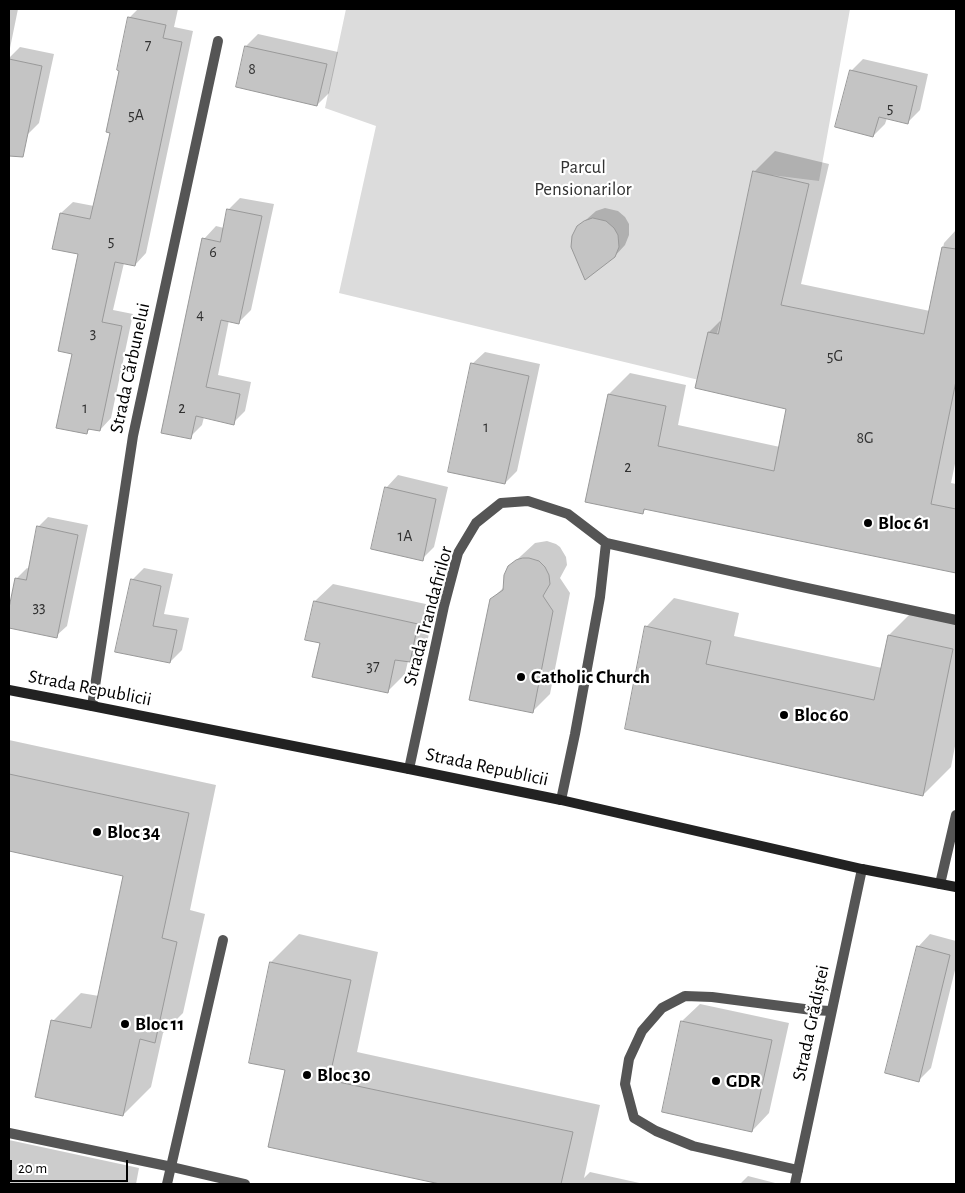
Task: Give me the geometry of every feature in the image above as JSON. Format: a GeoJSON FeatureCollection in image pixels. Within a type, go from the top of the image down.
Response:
{"type":"FeatureCollection","features":[{"type":"Feature","properties":{"kind":"main road","name":"Strada Republicii"},"geometry":{"type":"LineString","coordinates":[[9,690],[561,800],[862,869],[956,887]]}},
{"type":"Feature","properties":{"kind":"street","name":"Strada Cărbunelui"},"geometry":{"type":"LineString","coordinates":[[92,706],[133,436],[218,41]]}},
{"type":"Feature","properties":{"kind":"street","name":"Strada Trandafirilor"},"geometry":{"type":"LineString","coordinates":[[409,769],[444,606],[458,553],[476,523],[501,503],[528,501],[568,514],[606,543]]}},
{"type":"Feature","properties":{"kind":"street"},"geometry":{"type":"LineString","coordinates":[[561,800],[600,597],[606,543],[956,620]]}},
{"type":"Feature","properties":{"kind":"street"},"geometry":{"type":"LineString","coordinates":[[940,884],[956,815]]}},
{"type":"Feature","properties":{"kind":"street","name":"Strada Grădiștei"},"geometry":{"type":"LineString","coordinates":[[795,1184],[862,869]]}},
{"type":"Feature","properties":{"kind":"street"},"geometry":{"type":"LineString","coordinates":[[167,1184],[223,940]]}},
{"type":"Feature","properties":{"kind":"street"},"geometry":{"type":"LineString","coordinates":[[798,1170],[693,1146],[656,1131],[634,1118],[626,1084],[629,1059],[642,1031],[662,1008],[685,996],[712,997],[831,1011]]}},
{"type":"Feature","properties":{"kind":"street"},"geometry":{"type":"LineString","coordinates":[[9,1133],[245,1184]]}},
{"type":"Feature","properties":{"kind":"green space","name":"Parcul Pensionarilor"},"geometry":{"type":"Polygon","coordinates":[[[346,9],[850,9],[819,181],[763,174],[703,381],[339,293],[376,126],[325,108],[346,9]]]}},
{"type":"Feature","properties":{"kind":"building"},"geometry":{"type":"Polygon","coordinates":[[[128,17],[166,25],[163,38],[182,42],[135,266],[115,262],[102,322],[122,326],[100,431],[88,429],[87,434],[56,428],[72,354],[58,351],[78,254],[52,249],[60,213],[90,219],[110,133],[106,132],[128,17]]]}},
{"type":"Feature","properties":{"kind":"building"},"geometry":{"type":"Polygon","coordinates":[[[245,46],[327,64],[317,106],[236,87],[245,46]]]}},
{"type":"Feature","properties":{"kind":"building"},"geometry":{"type":"Polygon","coordinates":[[[9,59],[42,66],[23,157],[9,156],[9,59]]]}},
{"type":"Feature","properties":{"kind":"building"},"geometry":{"type":"Polygon","coordinates":[[[850,70],[917,86],[908,124],[879,117],[873,137],[835,127],[850,70]]]}},
{"type":"Feature","properties":{"kind":"building"},"geometry":{"type":"Polygon","coordinates":[[[753,171],[809,184],[781,305],[924,334],[942,247],[956,249],[956,381],[931,504],[956,509],[956,573],[644,509],[643,514],[585,502],[608,394],[666,406],[658,446],[774,471],[786,409],[695,388],[708,332],[718,334],[753,171]]]}},
{"type":"Feature","properties":{"kind":"building"},"geometry":{"type":"Polygon","coordinates":[[[227,209],[262,216],[239,324],[221,320],[206,387],[240,394],[234,425],[196,416],[191,439],[161,433],[202,238],[220,242],[227,209]]]}},
{"type":"Feature","properties":{"kind":"building"},"geometry":{"type":"Polygon","coordinates":[[[593,218],[606,221],[614,228],[618,235],[619,247],[615,257],[585,280],[571,247],[572,236],[577,226],[593,218]]]}},
{"type":"Feature","properties":{"kind":"building"},"geometry":{"type":"Polygon","coordinates":[[[471,363],[529,376],[505,484],[448,472],[471,363]]]}},
{"type":"Feature","properties":{"kind":"building"},"geometry":{"type":"Polygon","coordinates":[[[385,487],[436,499],[423,561],[371,549],[385,487]]]}},
{"type":"Feature","properties":{"kind":"building"},"geometry":{"type":"Polygon","coordinates":[[[37,526],[78,535],[57,638],[9,628],[9,608],[15,578],[26,580],[37,526]]]}},
{"type":"Feature","properties":{"kind":"building"},"geometry":{"type":"Polygon","coordinates":[[[523,558],[539,561],[545,567],[549,575],[550,584],[543,596],[553,611],[533,713],[469,700],[490,599],[503,590],[504,575],[508,566],[516,560],[523,558]]]}},
{"type":"Feature","properties":{"kind":"building"},"geometry":{"type":"Polygon","coordinates":[[[131,579],[161,586],[153,626],[177,630],[170,663],[115,652],[131,579]]]}},
{"type":"Feature","properties":{"kind":"building"},"geometry":{"type":"Polygon","coordinates":[[[314,601],[418,624],[410,662],[395,660],[388,693],[312,677],[320,643],[305,640],[314,601]]]}},
{"type":"Feature","properties":{"kind":"building","name":"Bloc 60"},"geometry":{"type":"Polygon","coordinates":[[[645,626],[711,641],[706,664],[874,700],[888,635],[953,649],[923,796],[625,729],[645,626]]]}},
{"type":"Feature","properties":{"kind":"building"},"geometry":{"type":"Polygon","coordinates":[[[9,774],[189,813],[162,938],[177,942],[155,1043],[140,1039],[123,1116],[35,1097],[51,1020],[91,1028],[123,876],[9,851],[9,774]]]}},
{"type":"Feature","properties":{"kind":"building"},"geometry":{"type":"Polygon","coordinates":[[[917,946],[950,955],[919,1082],[885,1073],[917,946]]]}},
{"type":"Feature","properties":{"kind":"building","name":"Bloc 30"},"geometry":{"type":"Polygon","coordinates":[[[270,962],[351,980],[329,1080],[573,1132],[561,1184],[440,1184],[268,1147],[285,1070],[249,1063],[270,962]]]}},
{"type":"Feature","properties":{"kind":"building"},"geometry":{"type":"Polygon","coordinates":[[[681,1021],[772,1040],[752,1132],[662,1112],[681,1021]]]}},
{"type":"Feature","properties":{"kind":"place","name":"Bloc 61"},"geometry":{"type":"Point","coordinates":[868,523]}},
{"type":"Feature","properties":{"kind":"place","name":"Catholic Church"},"geometry":{"type":"Point","coordinates":[521,677]}},
{"type":"Feature","properties":{"kind":"place","name":"Bloc 60"},"geometry":{"type":"Point","coordinates":[784,715]}},
{"type":"Feature","properties":{"kind":"place","name":"Bloc 34"},"geometry":{"type":"Point","coordinates":[97,832]}},
{"type":"Feature","properties":{"kind":"place","name":"Bloc 11"},"geometry":{"type":"Point","coordinates":[125,1024]}},
{"type":"Feature","properties":{"kind":"place","name":"Bloc 30"},"geometry":{"type":"Point","coordinates":[307,1075]}},
{"type":"Feature","properties":{"kind":"place","name":"GDR"},"geometry":{"type":"Point","coordinates":[716,1081]}}]}
